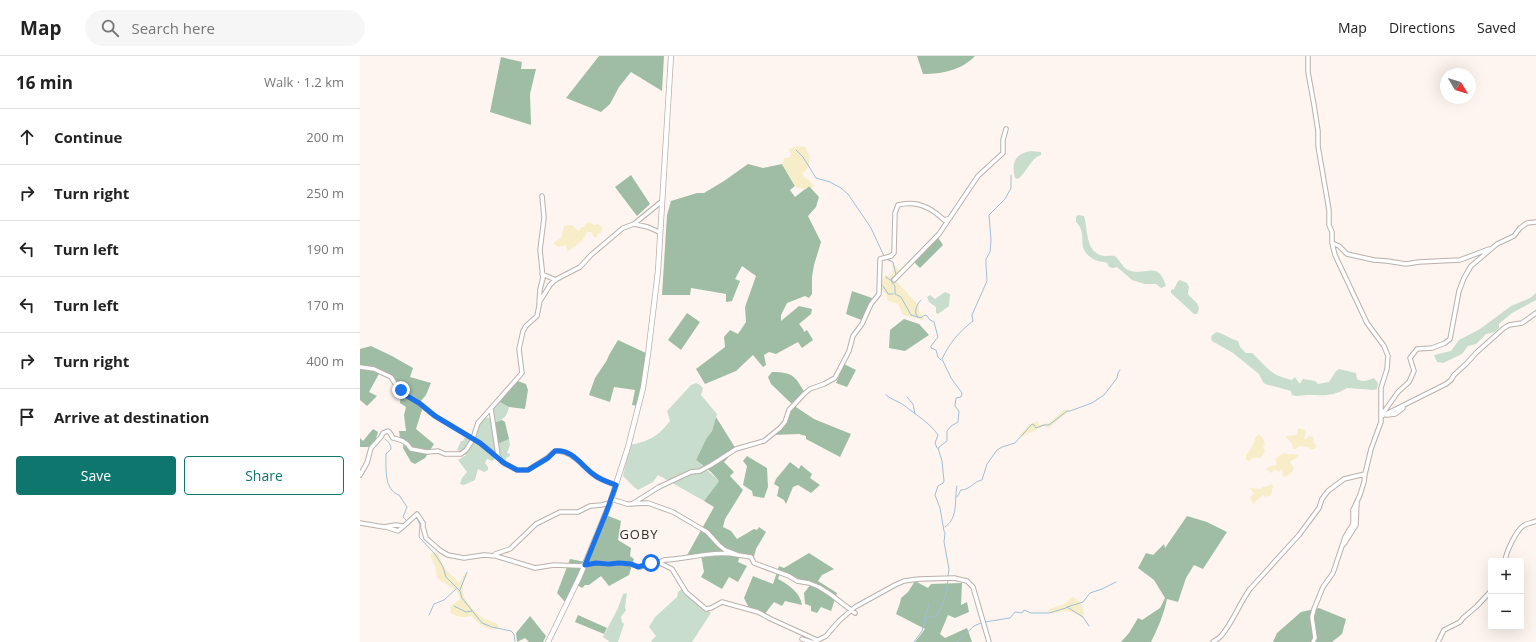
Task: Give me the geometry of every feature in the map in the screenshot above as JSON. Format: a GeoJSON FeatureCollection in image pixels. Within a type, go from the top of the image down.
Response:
{"type":"FeatureCollection","features":[{"type":"Feature","properties":{"kind":"main road"},"geometry":{"type":"LineString","coordinates":[[548,642],[585,565],[611,501],[628,447],[643,388],[654,304],[671,56]]}},
{"type":"Feature","properties":{"kind":"street"},"geometry":{"type":"LineString","coordinates":[[1308,56],[1308,72],[1318,130],[1318,146],[1327,197],[1332,243],[1336,258],[1367,323],[1387,351],[1388,356],[1387,369],[1380,393],[1382,416],[1381,422],[1371,450],[1364,482],[1353,510],[1354,522],[1346,534],[1333,572],[1326,582],[1314,609],[1312,617],[1314,642]]}},
{"type":"Feature","properties":{"kind":"street"},"geometry":{"type":"LineString","coordinates":[[894,280],[939,234],[973,181],[985,168],[1003,153],[1003,140],[1006,129]]}},
{"type":"Feature","properties":{"kind":"street"},"geometry":{"type":"LineString","coordinates":[[360,475],[368,463],[371,448],[383,433],[388,431],[392,437],[407,443],[411,449],[427,452],[438,451],[445,454],[461,454],[469,447],[473,440],[478,423],[492,409],[522,373],[519,352],[523,331],[526,326],[537,316],[542,281],[540,250],[544,218],[542,196]]}},
{"type":"Feature","properties":{"kind":"street"},"geometry":{"type":"LineString","coordinates":[[539,305],[548,288],[557,280],[580,267],[623,228],[634,224],[661,202]]}},
{"type":"Feature","properties":{"kind":"street"},"geometry":{"type":"LineString","coordinates":[[632,504],[659,487],[691,472],[700,471],[736,449],[764,440],[780,428],[785,422],[789,410],[804,394],[810,389],[835,378],[846,357],[853,336],[862,324],[869,308],[879,294],[880,259],[891,256],[894,253],[895,213],[898,205],[906,202],[922,205],[935,211],[944,220],[950,218]]}},
{"type":"Feature","properties":{"kind":"street"},"geometry":{"type":"LineString","coordinates":[[1332,243],[1339,246],[1344,253],[1374,260],[1406,264],[1460,260],[1487,250],[1514,236],[1520,228],[1527,223],[1536,222]]}},
{"type":"Feature","properties":{"kind":"street"},"geometry":{"type":"LineString","coordinates":[[634,224],[648,227],[659,232]]}},
{"type":"Feature","properties":{"kind":"street"},"geometry":{"type":"LineString","coordinates":[[1382,416],[1398,392],[1409,382],[1414,371],[1410,358],[1417,348],[1432,348],[1445,344],[1450,339],[1459,291],[1464,278],[1471,266],[1496,244]]}},
{"type":"Feature","properties":{"kind":"street"},"geometry":{"type":"LineString","coordinates":[[542,274],[557,280]]}},
{"type":"Feature","properties":{"kind":"street"},"geometry":{"type":"LineString","coordinates":[[1382,416],[1407,405],[1451,380],[1454,375],[1477,352],[1504,328],[1509,325],[1522,323],[1536,313]]}},
{"type":"Feature","properties":{"kind":"street"},"geometry":{"type":"LineString","coordinates":[[360,367],[374,369],[391,377],[396,385],[407,396],[419,403],[435,416],[480,443],[504,463],[517,470],[528,470],[548,458],[555,451],[564,451],[575,457],[600,479],[616,485]]}},
{"type":"Feature","properties":{"kind":"street"},"geometry":{"type":"LineString","coordinates":[[492,409],[499,459]]}},
{"type":"Feature","properties":{"kind":"street"},"geometry":{"type":"LineString","coordinates":[[1213,642],[1223,633],[1250,589],[1299,535],[1319,508],[1322,499],[1328,491],[1344,479],[1365,474]]}},
{"type":"Feature","properties":{"kind":"street"},"geometry":{"type":"LineString","coordinates":[[492,555],[510,549],[536,524],[560,512],[578,512],[590,506],[611,501],[627,504],[648,504],[673,512],[707,532],[725,550],[738,555]]}},
{"type":"Feature","properties":{"kind":"street"},"geometry":{"type":"LineString","coordinates":[[360,523],[386,527],[395,525],[404,526],[417,514],[423,523],[426,538],[444,554],[464,558],[492,555],[535,568],[554,565],[580,566],[596,563],[631,564],[638,567],[664,560],[697,555],[726,553],[738,555],[751,558],[754,563],[789,576],[797,581],[810,583],[830,594],[853,612]]}},
{"type":"Feature","properties":{"kind":"street"},"geometry":{"type":"LineString","coordinates":[[1506,558],[1507,551],[1523,526],[1536,522]]}},
{"type":"Feature","properties":{"kind":"street"},"geometry":{"type":"LineString","coordinates":[[660,562],[672,569],[686,592],[706,609],[711,608],[720,602],[726,602],[758,612],[811,638],[817,640],[821,639]]}},
{"type":"Feature","properties":{"kind":"street"},"geometry":{"type":"LineString","coordinates":[[814,642],[826,636],[865,601],[904,581],[954,578],[967,581],[973,587],[989,642]]}},
{"type":"Feature","properties":{"kind":"street"},"geometry":{"type":"LineString","coordinates":[[1438,642],[1444,630],[1460,622],[1488,594]]}},
{"type":"Feature","properties":{"kind":"street"},"geometry":{"type":"LineString","coordinates":[[802,639],[811,642]]}},
{"type":"Feature","properties":{"kind":"green space"},"geometry":{"type":"Polygon","coordinates":[[[599,56],[664,56],[662,91],[631,72],[619,87],[610,104],[601,112],[566,98],[599,56]]]}},
{"type":"Feature","properties":{"kind":"green space"},"geometry":{"type":"Polygon","coordinates":[[[917,56],[975,56],[970,61],[958,68],[944,72],[923,74],[917,56]]]}},
{"type":"Feature","properties":{"kind":"green space"},"geometry":{"type":"Polygon","coordinates":[[[501,57],[522,62],[521,69],[536,69],[530,94],[531,125],[490,112],[501,57]]]}},
{"type":"Feature","properties":{"kind":"green space"},"geometry":{"type":"Polygon","coordinates":[[[1031,151],[1041,152],[1041,155],[1034,159],[1018,179],[1015,178],[1014,163],[1021,154],[1031,151]]]}},
{"type":"Feature","properties":{"kind":"green space"},"geometry":{"type":"Polygon","coordinates":[[[748,164],[763,168],[782,164],[795,186],[790,190],[795,197],[809,186],[819,197],[816,207],[808,216],[821,242],[814,265],[812,294],[809,298],[805,296],[787,303],[781,315],[781,321],[799,306],[812,309],[811,314],[799,324],[804,332],[807,330],[813,340],[802,348],[798,342],[776,354],[769,352],[764,355],[766,365],[763,367],[753,355],[736,371],[705,384],[696,369],[725,347],[724,337],[730,330],[738,334],[746,322],[745,307],[756,276],[742,266],[735,279],[740,281],[732,301],[726,302],[726,294],[691,288],[690,295],[662,295],[667,215],[671,201],[697,193],[704,193],[748,164]]]}},
{"type":"Feature","properties":{"kind":"green space"},"geometry":{"type":"Polygon","coordinates":[[[631,175],[650,204],[637,216],[615,187],[631,175]]]}},
{"type":"Feature","properties":{"kind":"green space"},"geometry":{"type":"Polygon","coordinates":[[[1078,215],[1084,216],[1089,243],[1095,252],[1102,256],[1115,256],[1124,267],[1134,272],[1155,271],[1163,278],[1166,286],[1161,288],[1156,284],[1145,284],[1132,280],[1117,267],[1109,267],[1107,263],[1096,261],[1088,255],[1083,246],[1082,232],[1076,222],[1076,217],[1078,215]]]}},
{"type":"Feature","properties":{"kind":"green space"},"geometry":{"type":"Polygon","coordinates":[[[937,236],[943,245],[920,268],[913,261],[937,236]]]}},
{"type":"Feature","properties":{"kind":"green space"},"geometry":{"type":"Polygon","coordinates":[[[1180,280],[1187,283],[1189,287],[1188,294],[1198,305],[1199,311],[1197,314],[1194,314],[1171,293],[1171,290],[1174,289],[1180,280]]]}},
{"type":"Feature","properties":{"kind":"green space"},"geometry":{"type":"Polygon","coordinates":[[[852,291],[872,298],[864,321],[846,314],[852,291]]]}},
{"type":"Feature","properties":{"kind":"green space"},"geometry":{"type":"Polygon","coordinates":[[[945,292],[950,294],[949,306],[938,314],[936,313],[936,307],[929,302],[927,297],[930,295],[935,299],[945,292]]]}},
{"type":"Feature","properties":{"kind":"green space"},"geometry":{"type":"Polygon","coordinates":[[[1536,293],[1536,300],[1512,313],[1499,324],[1499,328],[1495,332],[1486,334],[1476,344],[1468,346],[1462,354],[1443,363],[1437,362],[1434,355],[1451,351],[1459,340],[1480,329],[1511,306],[1530,298],[1536,293]]]}},
{"type":"Feature","properties":{"kind":"green space"},"geometry":{"type":"Polygon","coordinates":[[[687,313],[700,322],[681,350],[668,340],[687,313]]]}},
{"type":"Feature","properties":{"kind":"green space"},"geometry":{"type":"Polygon","coordinates":[[[904,319],[919,324],[929,335],[905,351],[889,348],[890,330],[904,319]]]}},
{"type":"Feature","properties":{"kind":"green space"},"geometry":{"type":"Polygon","coordinates":[[[1217,332],[1238,341],[1240,347],[1246,353],[1252,353],[1270,370],[1279,376],[1292,380],[1295,377],[1299,383],[1301,383],[1303,379],[1315,381],[1318,384],[1329,382],[1339,369],[1356,373],[1357,379],[1361,381],[1374,378],[1378,383],[1377,389],[1347,388],[1337,393],[1328,395],[1292,395],[1291,391],[1265,384],[1259,374],[1233,353],[1212,341],[1212,335],[1217,332]]]}},
{"type":"Feature","properties":{"kind":"green space"},"geometry":{"type":"Polygon","coordinates":[[[618,340],[648,354],[638,406],[632,405],[635,390],[614,387],[610,402],[589,395],[595,378],[618,340]]]}},
{"type":"Feature","properties":{"kind":"green space"},"geometry":{"type":"Polygon","coordinates":[[[371,346],[413,368],[410,377],[431,383],[426,395],[419,403],[422,410],[416,429],[434,444],[425,458],[415,464],[411,462],[403,448],[404,441],[400,439],[399,431],[406,431],[404,415],[406,407],[400,403],[401,390],[392,378],[380,372],[369,392],[377,396],[367,406],[360,400],[360,349],[371,346]]]}},
{"type":"Feature","properties":{"kind":"green space"},"geometry":{"type":"Polygon","coordinates":[[[844,364],[856,370],[847,387],[836,383],[844,364]]]}},
{"type":"Feature","properties":{"kind":"green space"},"geometry":{"type":"Polygon","coordinates":[[[772,372],[785,373],[793,376],[802,387],[805,393],[793,405],[771,384],[768,377],[772,372]]]}},
{"type":"Feature","properties":{"kind":"green space"},"geometry":{"type":"Polygon","coordinates":[[[515,380],[526,384],[528,390],[525,409],[509,407],[498,401],[515,380]]]}},
{"type":"Feature","properties":{"kind":"green space"},"geometry":{"type":"Polygon","coordinates":[[[696,383],[703,388],[701,395],[717,414],[712,431],[706,439],[696,460],[719,481],[704,501],[658,475],[653,482],[638,490],[623,476],[630,445],[648,440],[662,431],[670,421],[667,411],[691,385],[696,383]]]}},
{"type":"Feature","properties":{"kind":"green space"},"geometry":{"type":"Polygon","coordinates":[[[498,401],[509,407],[504,418],[493,423],[497,443],[509,439],[510,445],[507,453],[510,454],[510,456],[506,458],[506,464],[496,456],[493,461],[487,459],[485,463],[488,470],[484,472],[478,469],[475,480],[464,485],[460,484],[462,478],[467,472],[458,460],[466,455],[457,450],[461,441],[463,441],[466,435],[472,439],[478,423],[484,417],[493,419],[491,409],[498,401]]]}},
{"type":"Feature","properties":{"kind":"green space"},"geometry":{"type":"Polygon","coordinates":[[[793,405],[814,419],[851,434],[840,457],[806,439],[806,436],[799,434],[772,435],[780,428],[793,405]]]}},
{"type":"Feature","properties":{"kind":"green space"},"geometry":{"type":"Polygon","coordinates":[[[716,417],[736,449],[724,462],[734,472],[730,476],[743,490],[725,519],[723,527],[731,531],[737,539],[754,529],[757,530],[759,527],[766,532],[756,549],[753,560],[751,557],[740,555],[738,562],[747,566],[738,582],[729,577],[722,589],[701,577],[704,572],[701,555],[686,557],[714,507],[704,501],[719,481],[711,472],[696,460],[706,439],[712,431],[716,417]]]}},
{"type":"Feature","properties":{"kind":"green space"},"geometry":{"type":"Polygon","coordinates":[[[502,420],[505,422],[509,439],[497,444],[493,423],[502,420]]]}},
{"type":"Feature","properties":{"kind":"green space"},"geometry":{"type":"Polygon","coordinates":[[[373,429],[378,432],[375,442],[368,447],[360,447],[360,438],[363,441],[373,429]]]}},
{"type":"Feature","properties":{"kind":"green space"},"geometry":{"type":"Polygon","coordinates":[[[747,456],[767,468],[768,487],[764,498],[753,496],[752,491],[743,485],[747,466],[743,461],[747,456]]]}},
{"type":"Feature","properties":{"kind":"green space"},"geometry":{"type":"Polygon","coordinates":[[[790,462],[799,469],[801,465],[812,474],[810,478],[820,485],[811,493],[798,485],[793,487],[786,504],[784,500],[777,496],[779,487],[774,484],[776,479],[790,462]]]}},
{"type":"Feature","properties":{"kind":"green space"},"geometry":{"type":"Polygon","coordinates":[[[606,515],[621,521],[618,540],[631,548],[630,556],[634,559],[629,575],[609,586],[601,576],[589,585],[585,585],[582,588],[574,583],[565,602],[557,593],[570,559],[586,562],[606,515]]]}},
{"type":"Feature","properties":{"kind":"green space"},"geometry":{"type":"Polygon","coordinates":[[[1187,516],[1207,522],[1227,532],[1203,569],[1194,565],[1186,578],[1178,602],[1167,599],[1151,642],[1121,642],[1129,633],[1138,618],[1142,620],[1160,608],[1165,598],[1154,580],[1138,568],[1146,553],[1153,555],[1164,544],[1165,548],[1187,516]]]}},
{"type":"Feature","properties":{"kind":"green space"},"geometry":{"type":"Polygon","coordinates":[[[809,553],[834,569],[822,575],[818,581],[837,593],[831,611],[821,607],[817,613],[811,611],[811,606],[805,604],[804,593],[811,584],[780,573],[778,579],[790,586],[799,596],[802,605],[785,601],[782,606],[774,602],[764,615],[749,608],[744,598],[753,576],[773,584],[779,566],[784,568],[809,553]]]}},
{"type":"Feature","properties":{"kind":"green space"},"geometry":{"type":"Polygon","coordinates":[[[915,581],[928,588],[931,584],[962,583],[961,605],[967,602],[969,612],[955,618],[948,615],[940,634],[945,638],[967,628],[972,642],[915,642],[925,629],[896,614],[901,598],[908,592],[915,581]]]}},
{"type":"Feature","properties":{"kind":"green space"},"geometry":{"type":"Polygon","coordinates":[[[684,587],[702,606],[711,613],[692,642],[652,642],[651,641],[656,636],[649,627],[655,617],[677,597],[678,592],[684,587]]]}},
{"type":"Feature","properties":{"kind":"green space"},"geometry":{"type":"Polygon","coordinates":[[[627,593],[626,610],[621,617],[624,624],[618,642],[610,642],[603,637],[618,608],[623,594],[627,593]]]}},
{"type":"Feature","properties":{"kind":"green space"},"geometry":{"type":"Polygon","coordinates":[[[1319,608],[1346,619],[1342,634],[1332,642],[1273,642],[1277,633],[1301,612],[1319,608]]]}},
{"type":"Feature","properties":{"kind":"green space"},"geometry":{"type":"Polygon","coordinates":[[[578,615],[607,628],[604,634],[575,622],[578,615]]]}},
{"type":"Feature","properties":{"kind":"green space"},"geometry":{"type":"Polygon","coordinates":[[[530,616],[546,636],[543,642],[529,642],[525,638],[517,642],[516,633],[530,616]]]}},
{"type":"Feature","properties":{"kind":"sand"},"geometry":{"type":"Polygon","coordinates":[[[798,146],[805,147],[810,157],[808,168],[802,174],[814,186],[811,188],[809,186],[806,189],[795,186],[782,164],[784,158],[788,158],[791,154],[789,149],[798,146]]]}},
{"type":"Feature","properties":{"kind":"sand"},"geometry":{"type":"Polygon","coordinates":[[[589,222],[594,225],[598,224],[603,228],[601,233],[597,234],[598,236],[595,238],[591,232],[587,232],[582,241],[567,252],[566,245],[558,247],[553,243],[561,238],[564,226],[572,225],[579,231],[581,227],[584,227],[585,224],[589,222]]]}},
{"type":"Feature","properties":{"kind":"sand"},"geometry":{"type":"Polygon","coordinates":[[[892,265],[894,265],[901,272],[893,281],[898,283],[919,306],[919,311],[924,319],[923,320],[903,315],[898,304],[888,301],[886,294],[881,290],[883,279],[886,275],[889,277],[893,272],[892,265]]]}},
{"type":"Feature","properties":{"kind":"sand"},"geometry":{"type":"Polygon","coordinates":[[[1065,409],[1069,411],[1049,428],[1044,426],[1022,437],[1019,435],[1028,425],[1037,421],[1039,425],[1049,423],[1065,409]]]}},
{"type":"Feature","properties":{"kind":"sand"},"geometry":{"type":"Polygon","coordinates":[[[1299,428],[1305,430],[1306,432],[1304,438],[1306,439],[1309,436],[1314,437],[1313,442],[1316,445],[1316,448],[1311,450],[1309,447],[1299,446],[1296,449],[1293,449],[1292,444],[1286,437],[1296,435],[1299,428]]]}},
{"type":"Feature","properties":{"kind":"sand"},"geometry":{"type":"Polygon","coordinates":[[[1259,434],[1263,438],[1265,444],[1263,446],[1265,451],[1260,458],[1253,458],[1249,461],[1246,460],[1246,455],[1259,434]]]}},
{"type":"Feature","properties":{"kind":"sand"},"geometry":{"type":"Polygon","coordinates":[[[1283,453],[1299,455],[1290,461],[1294,469],[1285,477],[1282,475],[1283,472],[1281,469],[1279,472],[1275,469],[1271,473],[1266,469],[1276,465],[1277,462],[1274,460],[1283,453]]]}},
{"type":"Feature","properties":{"kind":"sand"},"geometry":{"type":"Polygon","coordinates":[[[1271,484],[1273,486],[1271,495],[1266,497],[1263,495],[1253,504],[1250,498],[1254,493],[1250,489],[1260,489],[1271,484]]]}},
{"type":"Feature","properties":{"kind":"sand"},"geometry":{"type":"Polygon","coordinates":[[[436,552],[446,570],[458,582],[460,582],[466,572],[468,572],[463,587],[466,601],[485,619],[498,625],[498,629],[494,630],[487,628],[471,616],[460,617],[451,613],[450,607],[460,599],[457,591],[437,578],[435,566],[430,555],[436,552]]]}},
{"type":"Feature","properties":{"kind":"sand"},"geometry":{"type":"Polygon","coordinates":[[[1072,597],[1082,605],[1084,617],[1082,618],[1075,613],[1068,612],[1052,614],[1048,612],[1049,609],[1064,604],[1072,597]]]}},
{"type":"Feature","properties":{"kind":"waterway"},"geometry":{"type":"LineString","coordinates":[[796,150],[803,157],[816,178],[830,182],[848,194],[871,228],[884,256]]}},
{"type":"Feature","properties":{"kind":"waterway"},"geometry":{"type":"LineString","coordinates":[[948,577],[949,569],[944,542],[945,533],[940,508],[935,495],[938,486],[944,481],[942,461],[938,448],[947,441],[947,431],[951,426],[958,422],[959,411],[955,406],[956,398],[961,397],[962,393],[951,378],[942,359],[948,347],[955,338],[973,321],[972,315],[987,281],[986,259],[990,252],[991,240],[989,215],[1005,199],[1011,188],[1011,175]]}},
{"type":"Feature","properties":{"kind":"waterway"},"geometry":{"type":"LineString","coordinates":[[886,259],[893,262],[896,275],[891,279],[891,281],[895,286],[895,294],[901,297],[911,315],[921,318],[926,315],[934,322],[938,337],[931,348],[936,350],[938,357],[941,360]]}},
{"type":"Feature","properties":{"kind":"waterway"},"geometry":{"type":"LineString","coordinates":[[886,277],[890,280]]}},
{"type":"Feature","properties":{"kind":"waterway"},"geometry":{"type":"LineString","coordinates":[[883,286],[888,294],[893,294]]}},
{"type":"Feature","properties":{"kind":"waterway"},"geometry":{"type":"LineString","coordinates":[[918,317],[916,314],[916,308],[921,300]]}},
{"type":"Feature","properties":{"kind":"waterway"},"geometry":{"type":"LineString","coordinates":[[957,497],[961,490],[967,489],[982,480],[987,464],[997,450],[1015,443],[1032,424],[1036,428],[1049,425],[1067,411],[1092,403],[1104,395],[1117,378],[1120,370]]}},
{"type":"Feature","properties":{"kind":"waterway"},"geometry":{"type":"LineString","coordinates":[[886,395],[903,404],[931,427],[938,435],[935,443],[937,448]]}},
{"type":"Feature","properties":{"kind":"waterway"},"geometry":{"type":"LineString","coordinates":[[907,397],[913,404],[915,414]]}},
{"type":"Feature","properties":{"kind":"waterway"},"geometry":{"type":"LineString","coordinates":[[385,439],[388,441],[391,448],[386,454],[388,484],[394,492],[399,495],[407,507],[403,517],[407,521]]}},
{"type":"Feature","properties":{"kind":"waterway"},"geometry":{"type":"LineString","coordinates":[[945,527],[952,519],[954,514],[957,486]]}},
{"type":"Feature","properties":{"kind":"waterway"},"geometry":{"type":"LineString","coordinates":[[415,518],[417,518],[420,525],[419,537],[435,554],[443,567],[446,577],[460,591],[462,598],[482,623],[511,631],[514,634],[515,642]]}},
{"type":"Feature","properties":{"kind":"waterway"},"geometry":{"type":"LineString","coordinates":[[460,590],[467,572]]}},
{"type":"Feature","properties":{"kind":"waterway"},"geometry":{"type":"LineString","coordinates":[[914,642],[922,631],[925,620],[929,617],[935,617],[941,609],[948,580]]}},
{"type":"Feature","properties":{"kind":"waterway"},"geometry":{"type":"LineString","coordinates":[[985,622],[1010,618],[1015,612],[1022,613],[1024,610],[1031,613],[1049,613],[1066,608],[1083,602],[1090,593],[1116,582]]}},
{"type":"Feature","properties":{"kind":"waterway"},"geometry":{"type":"LineString","coordinates":[[429,615],[434,604],[444,600],[456,589]]}},
{"type":"Feature","properties":{"kind":"waterway"},"geometry":{"type":"LineString","coordinates":[[924,620],[929,604]]}},
{"type":"Feature","properties":{"kind":"waterway"},"geometry":{"type":"LineString","coordinates":[[454,606],[466,612],[472,611]]}},
{"type":"Feature","properties":{"kind":"waterway"},"geometry":{"type":"LineString","coordinates":[[1067,607],[1083,617],[1089,626]]}},
{"type":"Feature","properties":{"kind":"waterway"},"geometry":{"type":"LineString","coordinates":[[957,642],[974,626],[981,623]]}},
{"type":"Feature","properties":{"kind":"district","name":"GOBY"},"geometry":{"type":"Point","coordinates":[639,534]}},
{"type":"Feature","properties":{"kind":"route"},"geometry":{"type":"LineString","coordinates":[[401,390],[435,416],[480,443],[501,461],[517,470],[528,470],[548,458],[555,451],[560,450],[571,454],[592,474],[603,481],[616,485],[596,540],[585,565],[596,563],[619,563],[631,564],[636,567],[640,567],[651,563]]}}]}
